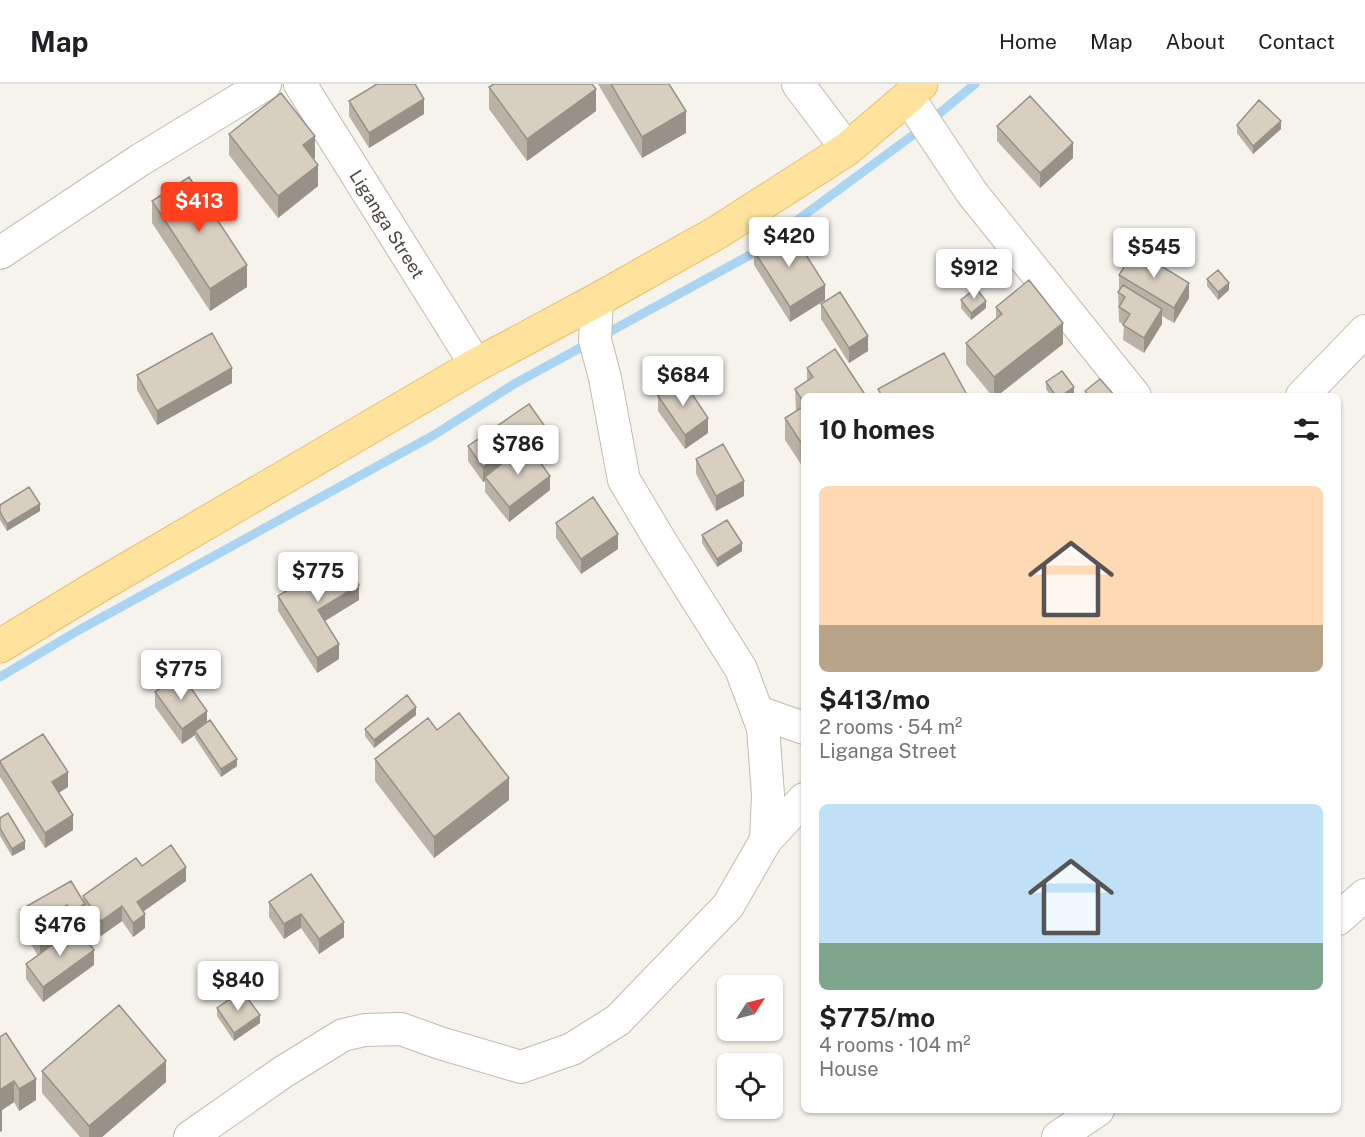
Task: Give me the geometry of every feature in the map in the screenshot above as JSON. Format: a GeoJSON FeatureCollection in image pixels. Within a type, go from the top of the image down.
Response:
{"type":"FeatureCollection","features":[{"type":"Feature","properties":{"kind":"main road"},"geometry":{"type":"LineString","coordinates":[[0,646],[476,364],[718,232],[847,149],[915,91]]}},
{"type":"Feature","properties":{"kind":"street"},"geometry":{"type":"LineString","coordinates":[[0,253],[140,160],[265,84]]}},
{"type":"Feature","properties":{"kind":"street","name":"Liganga Street"},"geometry":{"type":"LineString","coordinates":[[300,84],[476,364]]}},
{"type":"Feature","properties":{"kind":"street"},"geometry":{"type":"LineString","coordinates":[[798,84],[847,149]]}},
{"type":"Feature","properties":{"kind":"street"},"geometry":{"type":"LineString","coordinates":[[915,91],[972,193],[1132,393]]}},
{"type":"Feature","properties":{"kind":"street"},"geometry":{"type":"LineString","coordinates":[[597,300],[595,340],[605,378],[624,480],[741,669],[758,712],[763,728],[768,795],[766,840]]}},
{"type":"Feature","properties":{"kind":"street"},"geometry":{"type":"LineString","coordinates":[[1305,393],[1365,332]]}},
{"type":"Feature","properties":{"kind":"street"},"geometry":{"type":"LineString","coordinates":[[758,712],[801,727]]}},
{"type":"Feature","properties":{"kind":"street"},"geometry":{"type":"LineString","coordinates":[[190,1137],[283,1072],[343,1035],[365,1030],[401,1029],[521,1067],[572,1049],[618,1020],[728,906],[766,840],[801,802]]}},
{"type":"Feature","properties":{"kind":"street"},"geometry":{"type":"LineString","coordinates":[[1341,916],[1365,895]]}},
{"type":"Feature","properties":{"kind":"street"},"geometry":{"type":"LineString","coordinates":[[1059,1137],[1094,1113]]}},
{"type":"Feature","properties":{"kind":"building"},"geometry":{"type":"Polygon","coordinates":[[[377,84],[415,84],[424,99],[369,133],[349,101],[377,84]]]}},
{"type":"Feature","properties":{"kind":"building"},"geometry":{"type":"Polygon","coordinates":[[[494,84],[592,84],[596,89],[527,139],[489,87],[494,84]]]}},
{"type":"Feature","properties":{"kind":"building"},"geometry":{"type":"Polygon","coordinates":[[[611,84],[669,84],[686,111],[642,137],[611,84]]]}},
{"type":"Feature","properties":{"kind":"building"},"geometry":{"type":"Polygon","coordinates":[[[281,93],[315,136],[303,145],[318,165],[278,196],[229,134],[281,93]]]}},
{"type":"Feature","properties":{"kind":"building"},"geometry":{"type":"Polygon","coordinates":[[[1030,96],[1073,143],[1040,173],[997,126],[1030,96]]]}},
{"type":"Feature","properties":{"kind":"building"},"geometry":{"type":"Polygon","coordinates":[[[1259,100],[1281,121],[1253,146],[1237,125],[1259,100]]]}},
{"type":"Feature","properties":{"kind":"building"},"geometry":{"type":"Polygon","coordinates":[[[189,177],[247,265],[210,289],[152,201],[189,177]]]}},
{"type":"Feature","properties":{"kind":"building"},"geometry":{"type":"Polygon","coordinates":[[[789,228],[825,285],[790,307],[754,251],[789,228]]]}},
{"type":"Feature","properties":{"kind":"building"},"geometry":{"type":"Polygon","coordinates":[[[1135,250],[1189,283],[1174,308],[1119,275],[1135,250]]]}},
{"type":"Feature","properties":{"kind":"building"},"geometry":{"type":"Polygon","coordinates":[[[1218,270],[1229,283],[1218,292],[1207,279],[1218,270]]]}},
{"type":"Feature","properties":{"kind":"building"},"geometry":{"type":"Polygon","coordinates":[[[1029,280],[1063,323],[994,377],[966,343],[1002,314],[996,307],[1029,280]]]}},
{"type":"Feature","properties":{"kind":"building"},"geometry":{"type":"Polygon","coordinates":[[[1123,285],[1162,309],[1144,338],[1123,325],[1130,314],[1119,307],[1125,297],[1118,292],[1123,285]]]}},
{"type":"Feature","properties":{"kind":"building"},"geometry":{"type":"Polygon","coordinates":[[[976,288],[986,301],[971,313],[961,300],[976,288]]]}},
{"type":"Feature","properties":{"kind":"building"},"geometry":{"type":"Polygon","coordinates":[[[840,292],[868,336],[849,348],[821,304],[840,292]]]}},
{"type":"Feature","properties":{"kind":"building"},"geometry":{"type":"Polygon","coordinates":[[[212,333],[232,368],[157,411],[137,375],[212,333]]]}},
{"type":"Feature","properties":{"kind":"building"},"geometry":{"type":"Polygon","coordinates":[[[835,349],[864,393],[801,393],[801,398],[795,389],[813,377],[807,368],[835,349]]]}},
{"type":"Feature","properties":{"kind":"building"},"geometry":{"type":"Polygon","coordinates":[[[944,353],[966,393],[880,393],[878,389],[944,353]]]}},
{"type":"Feature","properties":{"kind":"building"},"geometry":{"type":"Polygon","coordinates":[[[1062,371],[1074,387],[1065,393],[1054,393],[1046,382],[1062,371]]]}},
{"type":"Feature","properties":{"kind":"building"},"geometry":{"type":"Polygon","coordinates":[[[682,379],[708,418],[685,435],[658,396],[682,379]]]}},
{"type":"Feature","properties":{"kind":"building"},"geometry":{"type":"Polygon","coordinates":[[[1100,379],[1112,393],[1087,393],[1085,391],[1100,379]]]}},
{"type":"Feature","properties":{"kind":"building"},"geometry":{"type":"Polygon","coordinates":[[[529,404],[544,425],[483,467],[468,446],[529,404]]]}},
{"type":"Feature","properties":{"kind":"building"},"geometry":{"type":"Polygon","coordinates":[[[801,408],[801,442],[785,418],[801,408]]]}},
{"type":"Feature","properties":{"kind":"building"},"geometry":{"type":"Polygon","coordinates":[[[527,444],[550,476],[509,507],[485,477],[527,444]]]}},
{"type":"Feature","properties":{"kind":"building"},"geometry":{"type":"Polygon","coordinates":[[[723,444],[744,481],[716,496],[696,459],[723,444]]]}},
{"type":"Feature","properties":{"kind":"building"},"geometry":{"type":"Polygon","coordinates":[[[29,487],[40,504],[7,524],[0,512],[0,505],[29,487]]]}},
{"type":"Feature","properties":{"kind":"building"},"geometry":{"type":"Polygon","coordinates":[[[593,497],[618,534],[581,559],[556,523],[593,497]]]}},
{"type":"Feature","properties":{"kind":"building"},"geometry":{"type":"Polygon","coordinates":[[[727,520],[742,543],[717,559],[702,535],[727,520]]]}},
{"type":"Feature","properties":{"kind":"building"},"geometry":{"type":"Polygon","coordinates":[[[341,557],[359,585],[318,610],[339,644],[317,658],[278,596],[341,557]]]}},
{"type":"Feature","properties":{"kind":"building"},"geometry":{"type":"Polygon","coordinates":[[[176,651],[190,671],[163,686],[151,669],[176,651]]]}},
{"type":"Feature","properties":{"kind":"building"},"geometry":{"type":"Polygon","coordinates":[[[181,674],[207,711],[182,729],[155,692],[181,674]]]}},
{"type":"Feature","properties":{"kind":"building"},"geometry":{"type":"Polygon","coordinates":[[[407,695],[416,707],[374,740],[365,729],[407,695]]]}},
{"type":"Feature","properties":{"kind":"building"},"geometry":{"type":"Polygon","coordinates":[[[459,713],[509,778],[434,837],[375,759],[428,718],[437,730],[459,713]]]}},
{"type":"Feature","properties":{"kind":"building"},"geometry":{"type":"Polygon","coordinates":[[[210,720],[237,759],[221,769],[195,731],[210,720]]]}},
{"type":"Feature","properties":{"kind":"building"},"geometry":{"type":"Polygon","coordinates":[[[43,734],[68,772],[52,782],[73,815],[45,833],[0,762],[43,734]]]}},
{"type":"Feature","properties":{"kind":"building"},"geometry":{"type":"Polygon","coordinates":[[[8,813],[25,841],[12,849],[0,828],[0,818],[8,813]]]}},
{"type":"Feature","properties":{"kind":"building"},"geometry":{"type":"Polygon","coordinates":[[[171,845],[186,867],[137,902],[145,914],[133,923],[122,906],[101,921],[83,896],[136,858],[142,866],[171,845]]]}},
{"type":"Feature","properties":{"kind":"building"},"geometry":{"type":"Polygon","coordinates":[[[311,874],[344,922],[319,939],[301,914],[284,924],[269,902],[311,874]]]}},
{"type":"Feature","properties":{"kind":"building"},"geometry":{"type":"Polygon","coordinates":[[[71,881],[85,904],[71,912],[67,905],[43,919],[53,936],[40,944],[20,910],[71,881]]]}},
{"type":"Feature","properties":{"kind":"building"},"geometry":{"type":"Polygon","coordinates":[[[77,927],[94,950],[43,987],[26,964],[77,927]]]}},
{"type":"Feature","properties":{"kind":"building"},"geometry":{"type":"Polygon","coordinates":[[[242,991],[260,1015],[234,1033],[217,1008],[242,991]]]}},
{"type":"Feature","properties":{"kind":"building"},"geometry":{"type":"Polygon","coordinates":[[[119,1005],[166,1061],[89,1126],[42,1071],[119,1005]]]}},
{"type":"Feature","properties":{"kind":"building"},"geometry":{"type":"Polygon","coordinates":[[[6,1033],[36,1079],[19,1089],[14,1081],[0,1090],[0,1037],[6,1033]]]}},
{"type":"Feature","properties":{"kind":"waterway"},"geometry":{"type":"LineString","coordinates":[[0,677],[79,630],[434,435],[514,384],[750,255],[913,135],[975,84]]}}]}
